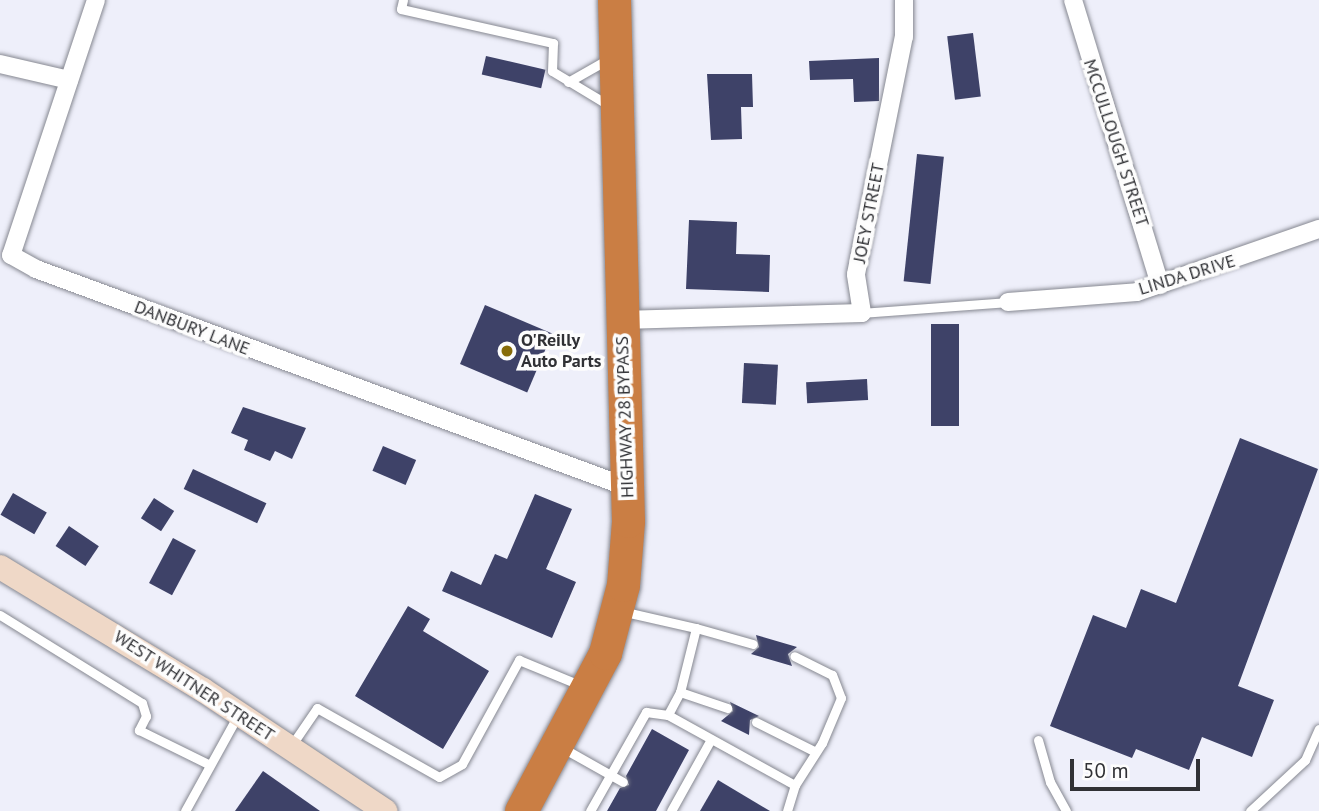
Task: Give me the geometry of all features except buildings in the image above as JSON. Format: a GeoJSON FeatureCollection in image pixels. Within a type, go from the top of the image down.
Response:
{"type":"FeatureCollection","features":[{"type":"Feature","properties":{"kind":"highway","name":"HIGHWAY 28 BYPASS"},"geometry":{"type":"LineString","coordinates":[[521,811],[589,688],[619,611],[627,487],[614,0]]}},
{"type":"Feature","properties":{"kind":"main road","name":"WEST WHITNER STREET"},"geometry":{"type":"LineString","coordinates":[[0,567],[239,714],[373,808]]}},
{"type":"Feature","properties":{"kind":"street","name":"DANBURY LANE"},"geometry":{"type":"LineString","coordinates":[[96,0],[11,255],[36,269],[627,487]]}},
{"type":"Feature","properties":{"kind":"street","name":"JOEY STREET"},"geometry":{"type":"LineString","coordinates":[[862,313],[856,274],[904,37],[904,0]]}},
{"type":"Feature","properties":{"kind":"street","name":"MCCULLOUGH STREET"},"geometry":{"type":"LineString","coordinates":[[1073,0],[1160,285]]}},
{"type":"Feature","properties":{"kind":"street"},"geometry":{"type":"LineString","coordinates":[[0,64],[69,80]]}},
{"type":"Feature","properties":{"kind":"street","name":"LINDA DRIVE"},"geometry":{"type":"LineString","coordinates":[[1008,302],[1160,285],[1319,229]]}},
{"type":"Feature","properties":{"kind":"street"},"geometry":{"type":"LineString","coordinates":[[622,320],[862,313]]}},
{"type":"Feature","properties":{"kind":"lane"},"geometry":{"type":"LineString","coordinates":[[403,0],[401,9],[553,43],[552,71],[617,110]]}},
{"type":"Feature","properties":{"kind":"lane"},"geometry":{"type":"LineString","coordinates":[[568,82],[615,55]]}},
{"type":"Feature","properties":{"kind":"lane"},"geometry":{"type":"LineString","coordinates":[[862,313],[1008,302]]}},
{"type":"Feature","properties":{"kind":"lane"},"geometry":{"type":"LineString","coordinates":[[619,611],[754,644]]}},
{"type":"Feature","properties":{"kind":"lane"},"geometry":{"type":"LineString","coordinates":[[0,615],[142,703],[146,716],[139,730],[208,764]]}},
{"type":"Feature","properties":{"kind":"lane"},"geometry":{"type":"LineString","coordinates":[[668,715],[680,692],[696,628]]}},
{"type":"Feature","properties":{"kind":"lane"},"geometry":{"type":"LineString","coordinates":[[787,811],[795,785],[839,710],[839,685],[817,664],[794,656]]}},
{"type":"Feature","properties":{"kind":"lane"},"geometry":{"type":"LineString","coordinates":[[290,748],[317,708],[439,777],[463,764],[519,660],[589,688]]}},
{"type":"Feature","properties":{"kind":"lane"},"geometry":{"type":"LineString","coordinates":[[680,692],[727,708]]}},
{"type":"Feature","properties":{"kind":"lane"},"geometry":{"type":"LineString","coordinates":[[590,811],[646,712],[668,715],[795,785]]}},
{"type":"Feature","properties":{"kind":"lane"},"geometry":{"type":"LineString","coordinates":[[185,811],[208,764],[239,714]]}},
{"type":"Feature","properties":{"kind":"lane"},"geometry":{"type":"LineString","coordinates":[[756,722],[814,751]]}},
{"type":"Feature","properties":{"kind":"lane"},"geometry":{"type":"LineString","coordinates":[[1250,811],[1305,760],[1319,729]]}},
{"type":"Feature","properties":{"kind":"lane"},"geometry":{"type":"LineString","coordinates":[[660,803],[671,810],[711,739]]}},
{"type":"Feature","properties":{"kind":"lane"},"geometry":{"type":"LineString","coordinates":[[1038,740],[1050,782],[1066,811]]}},
{"type":"Feature","properties":{"kind":"lane"},"geometry":{"type":"LineString","coordinates":[[558,746],[623,782]]}},
{"type":"Feature","properties":{"kind":"place","name":"O'Reilly Auto Parts"},"geometry":{"type":"Point","coordinates":[507,351]}}]}
